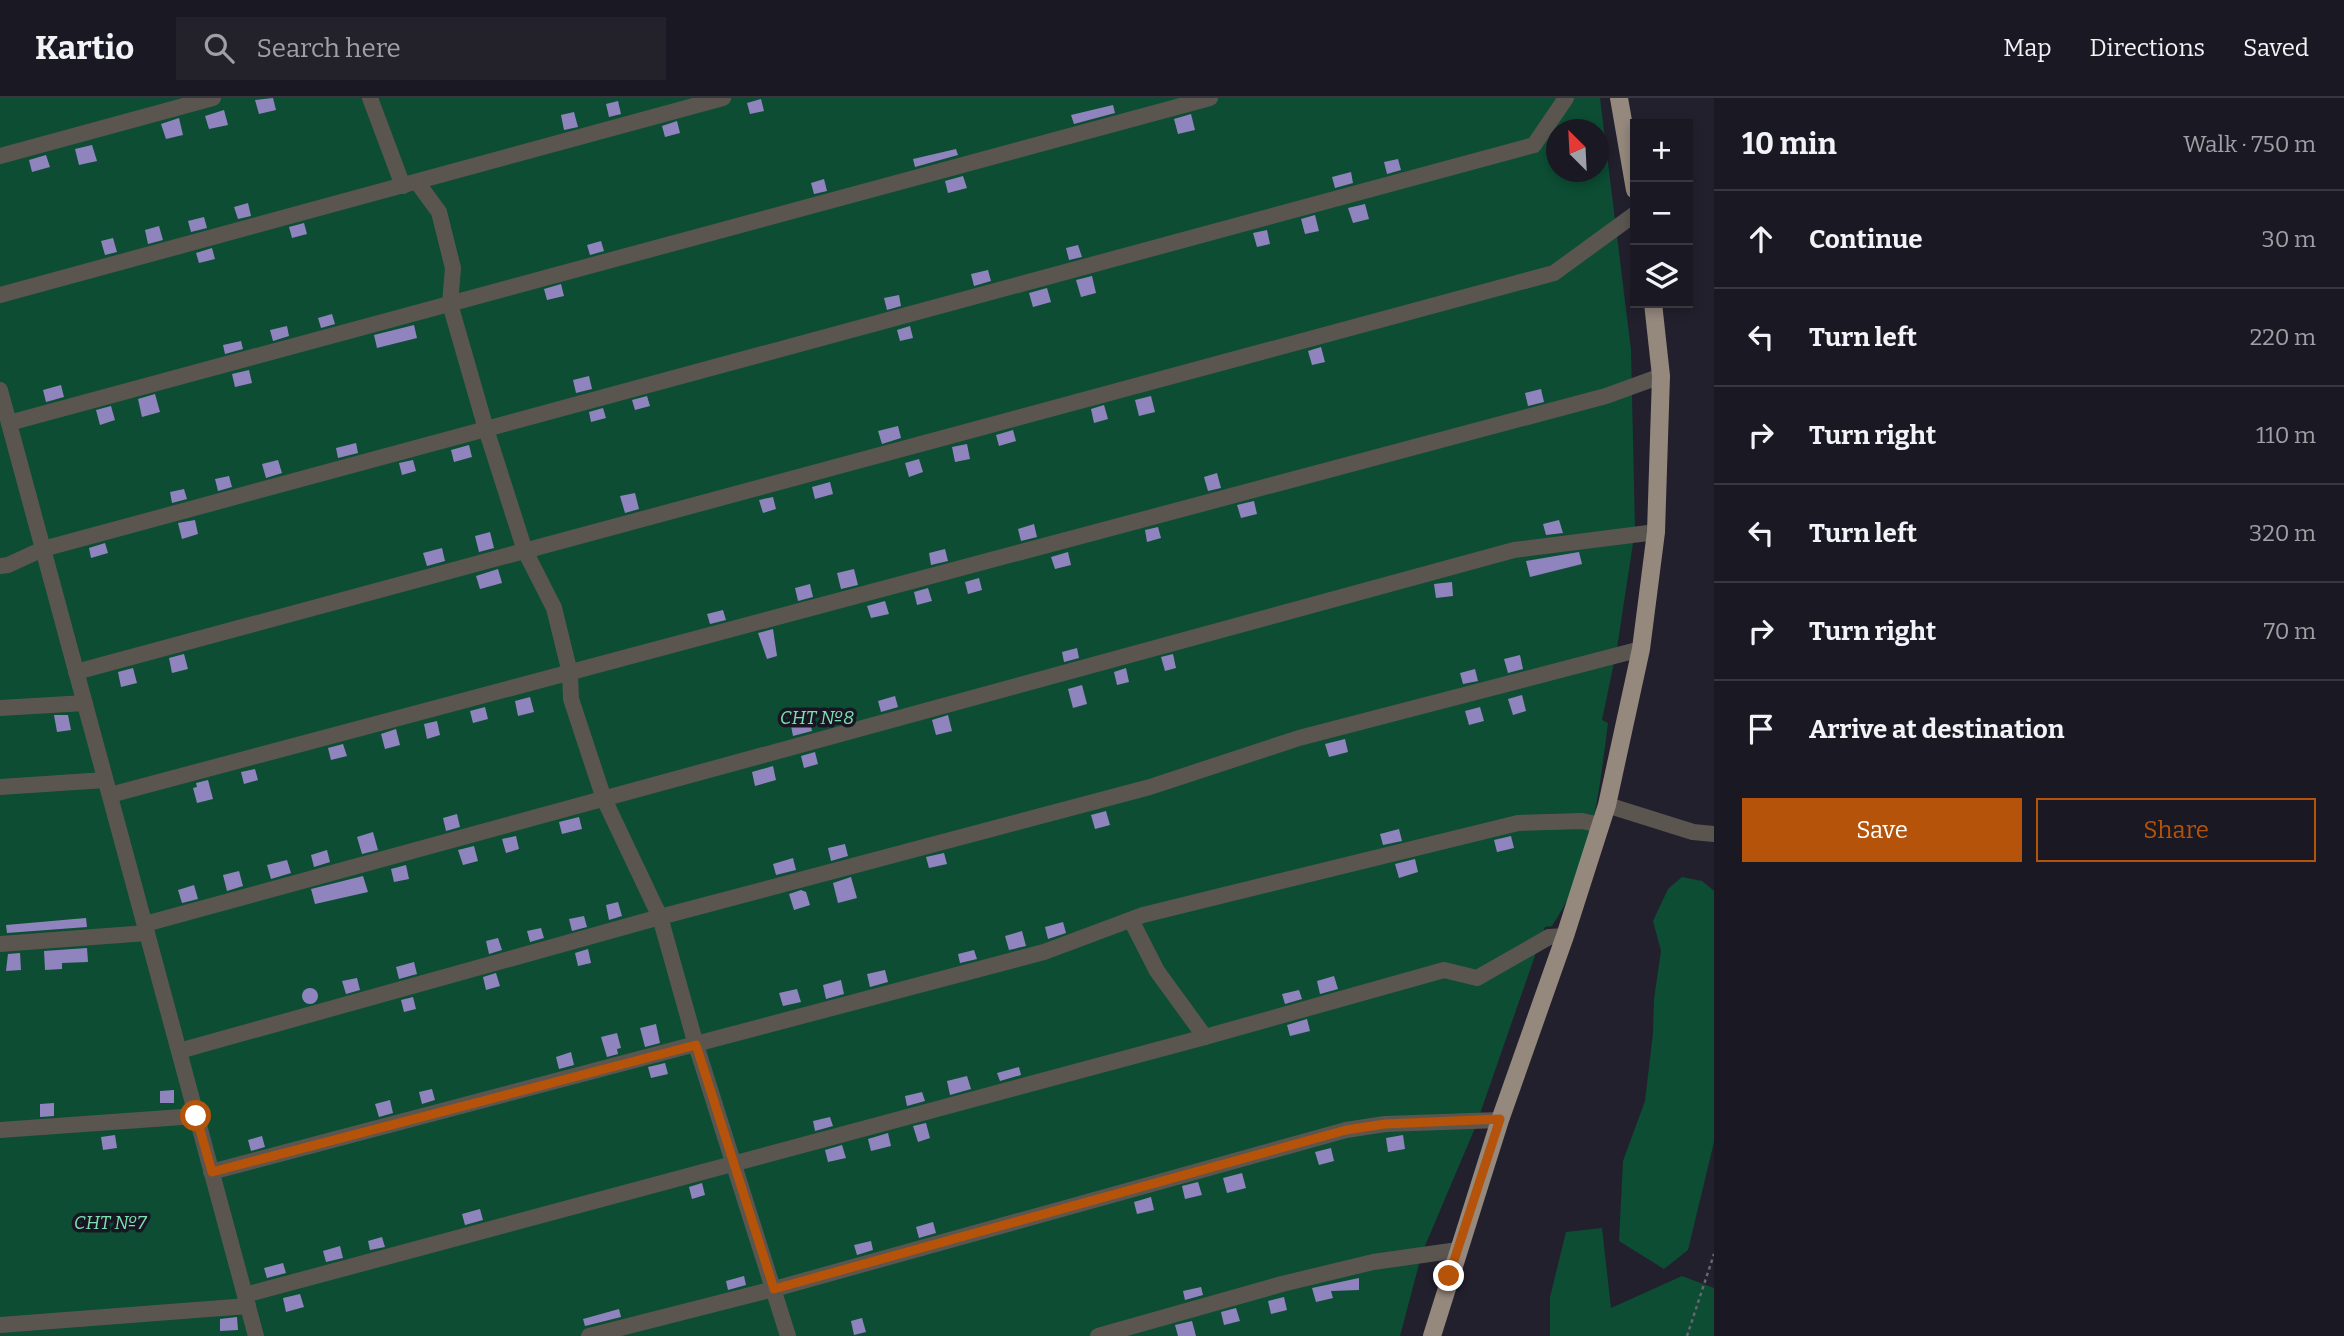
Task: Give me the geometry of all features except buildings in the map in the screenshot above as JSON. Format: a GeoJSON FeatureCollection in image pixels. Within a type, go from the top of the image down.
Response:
{"type":"FeatureCollection","features":[{"type":"Feature","properties":{"kind":"main road"},"geometry":{"type":"LineString","coordinates":[[1619,98],[1634,182]]}},
{"type":"Feature","properties":{"kind":"main road"},"geometry":{"type":"LineString","coordinates":[[1432,1336],[1500,1119],[1566,936],[1607,805],[1641,649],[1656,532],[1661,376],[1654,308]]}},
{"type":"Feature","properties":{"kind":"street"},"geometry":{"type":"LineString","coordinates":[[0,156],[213,98]]}},
{"type":"Feature","properties":{"kind":"street"},"geometry":{"type":"LineString","coordinates":[[370,98],[410,184],[439,212],[453,268],[450,304],[486,429],[525,551],[554,608],[570,673],[571,699],[604,799],[660,917],[696,1045],[788,1336]]}},
{"type":"Feature","properties":{"kind":"street"},"geometry":{"type":"LineString","coordinates":[[0,295],[723,98]]}},
{"type":"Feature","properties":{"kind":"street"},"geometry":{"type":"LineString","coordinates":[[7,428],[450,304],[1210,98]]}},
{"type":"Feature","properties":{"kind":"street"},"geometry":{"type":"LineString","coordinates":[[0,566],[8,565],[43,548],[1534,145],[1566,98]]}},
{"type":"Feature","properties":{"kind":"street"},"geometry":{"type":"LineString","coordinates":[[76,672],[1554,273],[1630,218]]}},
{"type":"Feature","properties":{"kind":"street"},"geometry":{"type":"LineString","coordinates":[[0,787],[108,787],[570,673],[1592,400],[1661,376]]}},
{"type":"Feature","properties":{"kind":"street"},"geometry":{"type":"LineString","coordinates":[[0,390],[7,428],[43,548],[256,1336]]}},
{"type":"Feature","properties":{"kind":"street"},"geometry":{"type":"LineString","coordinates":[[0,944],[146,929],[604,799],[1514,550],[1656,532]]}},
{"type":"Feature","properties":{"kind":"street"},"geometry":{"type":"LineString","coordinates":[[179,1051],[660,917],[1150,787],[1299,738],[1641,649]]}},
{"type":"Feature","properties":{"kind":"street"},"geometry":{"type":"LineString","coordinates":[[0,708],[85,703]]}},
{"type":"Feature","properties":{"kind":"street"},"geometry":{"type":"LineString","coordinates":[[1607,805],[1693,832],[1714,834]]}},
{"type":"Feature","properties":{"kind":"street"},"geometry":{"type":"LineString","coordinates":[[212,1172],[1044,952],[1131,920],[1518,823],[1582,821],[1600,825]]}},
{"type":"Feature","properties":{"kind":"street"},"geometry":{"type":"LineString","coordinates":[[1131,920],[1157,971],[1205,1037]]}},
{"type":"Feature","properties":{"kind":"street"},"geometry":{"type":"LineString","coordinates":[[0,1325],[246,1300],[734,1163],[1444,970],[1477,978],[1549,937],[1566,936]]}},
{"type":"Feature","properties":{"kind":"street"},"geometry":{"type":"LineString","coordinates":[[0,1130],[196,1116]]}},
{"type":"Feature","properties":{"kind":"street"},"geometry":{"type":"LineString","coordinates":[[589,1336],[774,1289],[1346,1130],[1385,1124],[1500,1119]]}},
{"type":"Feature","properties":{"kind":"street"},"geometry":{"type":"LineString","coordinates":[[1097,1336],[1373,1262],[1458,1250]]}},
{"type":"Feature","properties":{"kind":"path"},"geometry":{"type":"LineString","coordinates":[[1687,1336],[1714,1254]]}},
{"type":"Feature","properties":{"kind":"green space","name":"СНТ №8"},"geometry":{"type":"Polygon","coordinates":[[[0,98],[1600,98],[1603,119],[1546,119],[1546,182],[1609,182],[1609,171],[1631,350],[1635,530],[1617,648],[1602,720],[1608,723],[1597,802],[1585,854],[1576,879],[1552,926],[1545,927],[1475,1128],[1422,1253],[1400,1336],[0,1336],[0,98]]]}},
{"type":"Feature","properties":{"kind":"green space"},"geometry":{"type":"Polygon","coordinates":[[[1682,877],[1702,881],[1714,891],[1714,1142],[1688,1250],[1664,1269],[1619,1241],[1623,1161],[1645,1101],[1653,1033],[1654,999],[1661,951],[1653,921],[1668,889],[1682,877]]]}},
{"type":"Feature","properties":{"kind":"green space"},"geometry":{"type":"Polygon","coordinates":[[[1602,1228],[1611,1308],[1682,1276],[1714,1288],[1714,1336],[1550,1336],[1550,1297],[1566,1232],[1602,1228]]]}},
{"type":"Feature","properties":{"kind":"route"},"geometry":{"type":"LineString","coordinates":[[196,1116],[212,1172],[696,1045],[774,1289],[1346,1130],[1385,1124],[1500,1119],[1449,1276]]}},
{"type":"Feature","properties":{"kind":"park label","name":"СНТ №7"},"geometry":{"type":"Point","coordinates":[110,1222]}}]}
